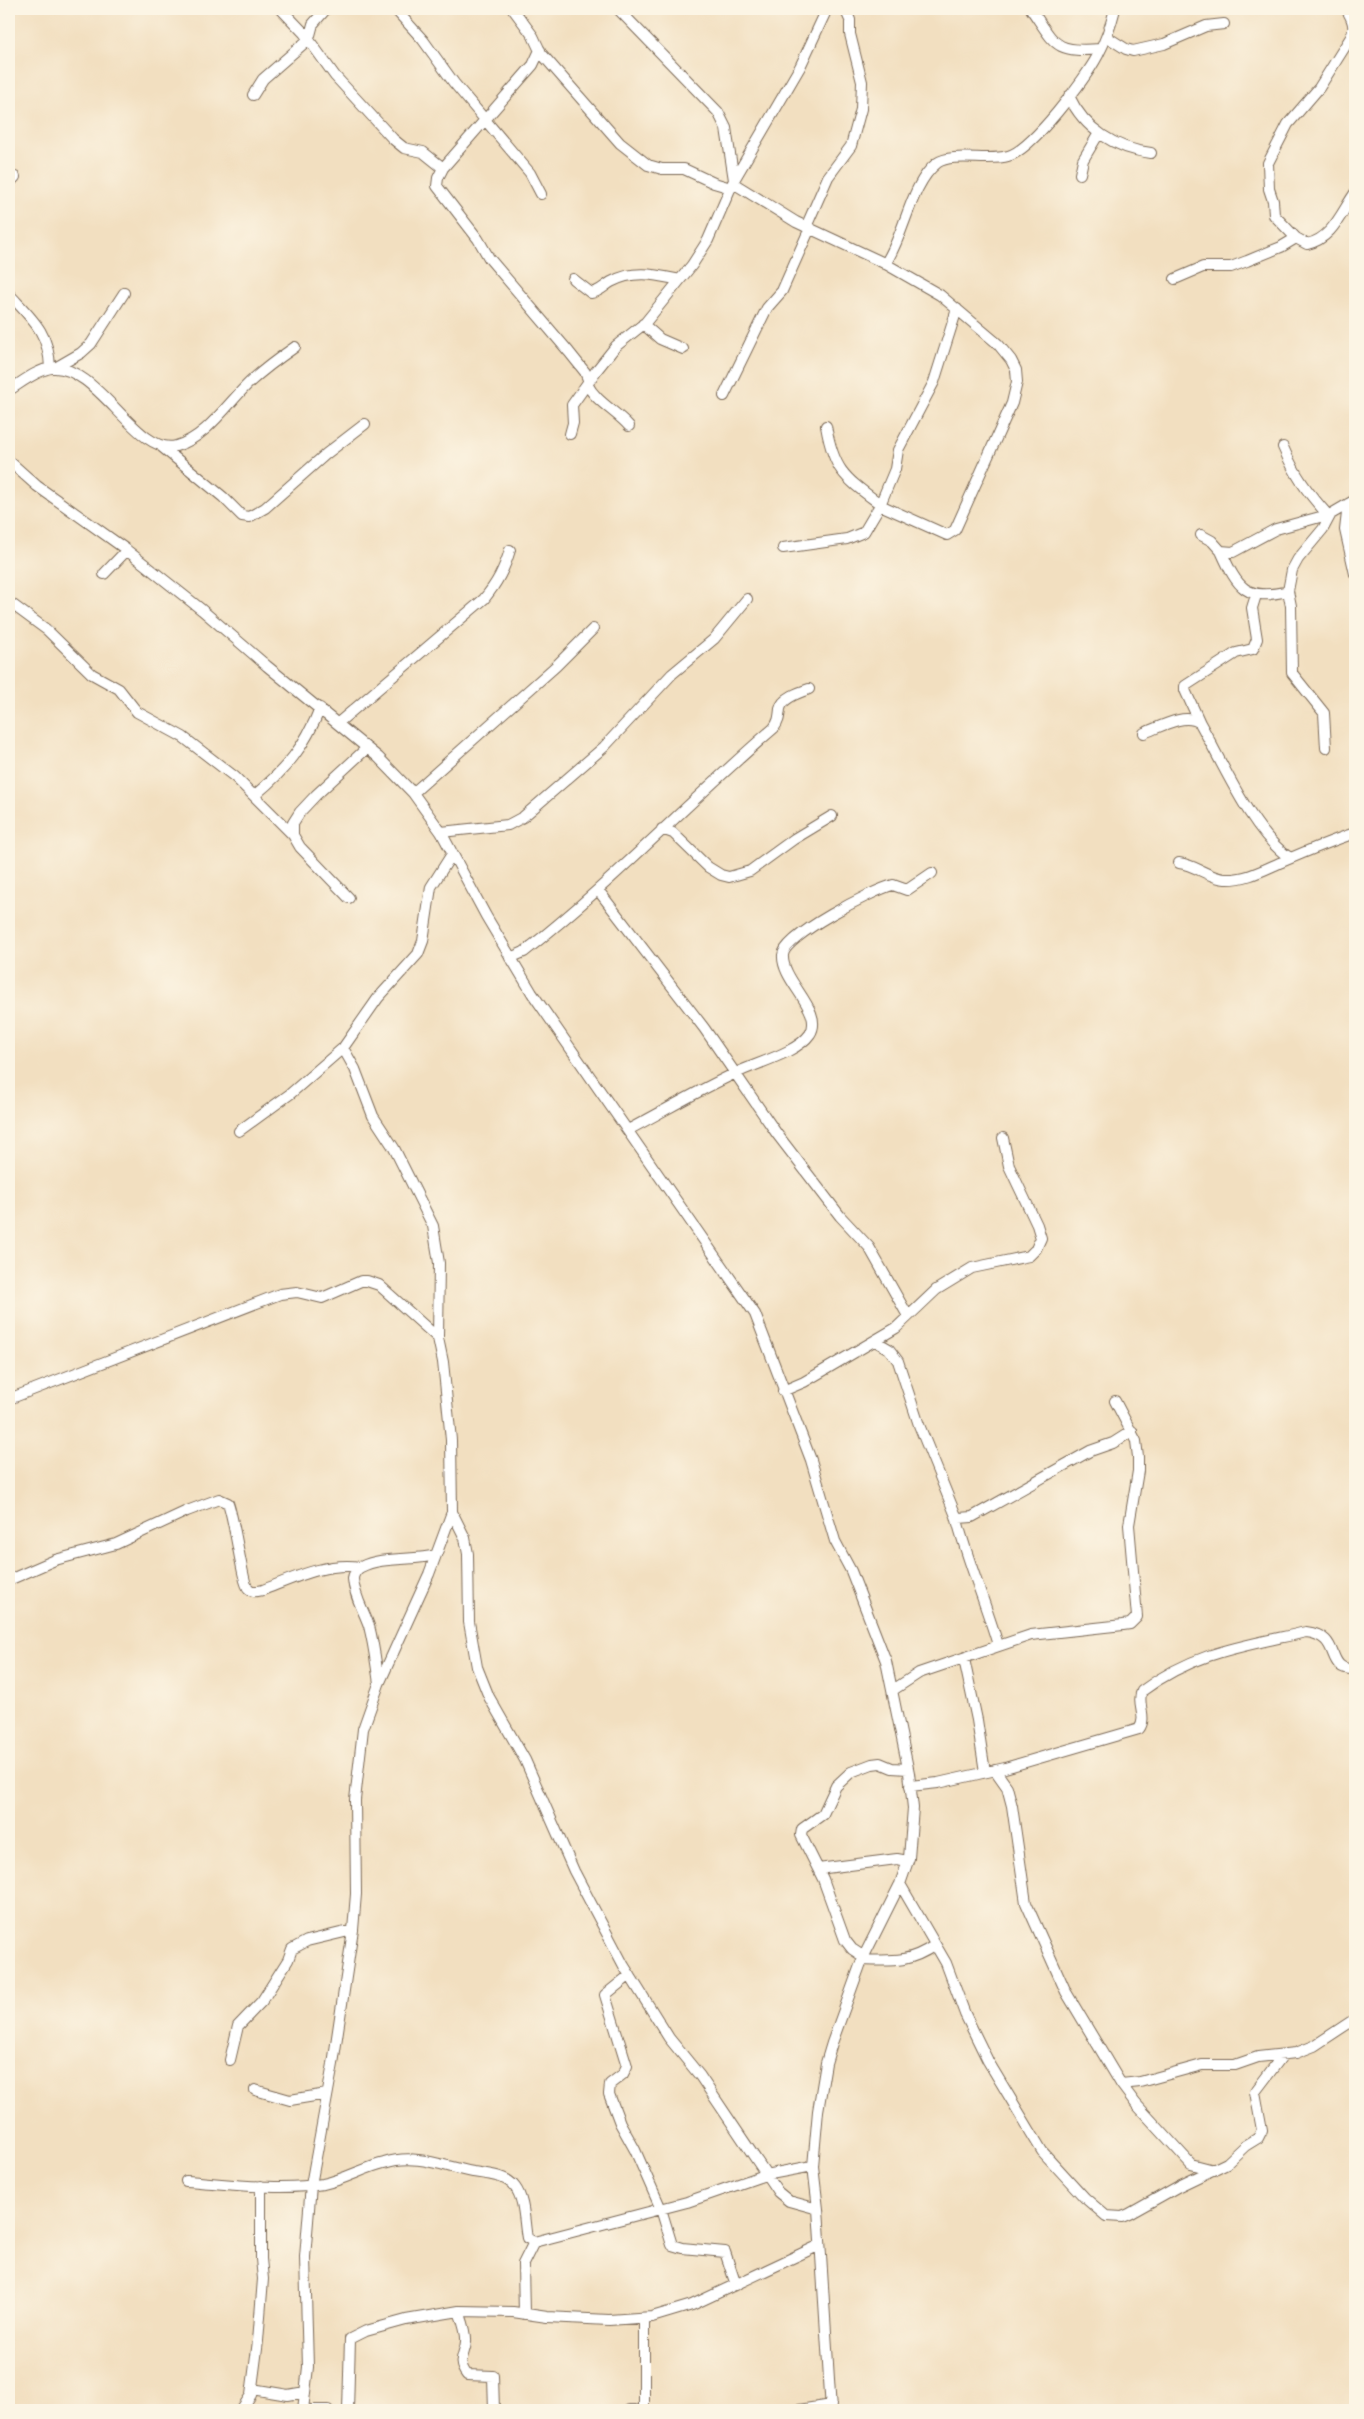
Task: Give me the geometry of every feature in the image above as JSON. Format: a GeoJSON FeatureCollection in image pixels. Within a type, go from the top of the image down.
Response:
{"type":"FeatureCollection","features":[{"type":"Feature","properties":{"kind":"street"},"geometry":{"type":"LineString","coordinates":[[281,9],[309,39],[335,76],[393,139],[404,148],[423,152],[443,168]]}},
{"type":"Feature","properties":{"kind":"street"},"geometry":{"type":"LineString","coordinates":[[254,96],[263,79],[309,39],[313,24],[326,9]]}},
{"type":"Feature","properties":{"kind":"street"},"geometry":{"type":"LineString","coordinates":[[395,9],[423,40],[485,121],[530,173],[542,194]]}},
{"type":"Feature","properties":{"kind":"street"},"geometry":{"type":"LineString","coordinates":[[513,9],[533,36],[540,50],[620,143],[648,165],[662,169],[684,169],[714,183],[733,183],[808,228],[886,264],[930,288],[998,344],[1011,360],[1016,370],[1017,382],[1012,403],[963,514],[951,533],[946,535],[880,504],[837,467],[830,450],[826,426]]}},
{"type":"Feature","properties":{"kind":"street"},"geometry":{"type":"LineString","coordinates":[[618,9],[718,112],[726,128],[733,183]]}},
{"type":"Feature","properties":{"kind":"street"},"geometry":{"type":"LineString","coordinates":[[570,434],[573,423],[572,405],[611,351],[643,324],[680,280],[708,240],[733,183],[800,67],[827,9]]}},
{"type":"Feature","properties":{"kind":"street"},"geometry":{"type":"LineString","coordinates":[[724,396],[767,308],[782,291],[828,177],[852,146],[861,109],[862,82],[850,34],[850,20],[844,9]]}},
{"type":"Feature","properties":{"kind":"street"},"geometry":{"type":"LineString","coordinates":[[1031,9],[1047,35],[1064,49],[1072,51],[1101,50]]}},
{"type":"Feature","properties":{"kind":"street"},"geometry":{"type":"LineString","coordinates":[[1038,18],[1044,9]]}},
{"type":"Feature","properties":{"kind":"street"},"geometry":{"type":"LineString","coordinates":[[886,264],[894,250],[923,180],[937,163],[950,158],[1002,158],[1016,153],[1043,127],[1069,96],[1101,50],[1115,9]]}},
{"type":"Feature","properties":{"kind":"street"},"geometry":{"type":"LineString","coordinates":[[1346,9],[1354,25],[1354,31],[1320,88],[1288,124],[1268,163],[1269,189],[1273,201],[1274,215],[1296,238],[1307,244],[1316,242],[1326,236],[1355,193]]}},
{"type":"Feature","properties":{"kind":"street"},"geometry":{"type":"LineString","coordinates":[[1107,37],[1126,49],[1133,51],[1164,44],[1206,26],[1224,24]]}},
{"type":"Feature","properties":{"kind":"street"},"geometry":{"type":"LineString","coordinates":[[540,50],[533,65],[443,168],[438,178],[437,186],[478,240],[489,258],[574,358],[596,397],[619,414],[629,426]]}},
{"type":"Feature","properties":{"kind":"street"},"geometry":{"type":"LineString","coordinates":[[1069,96],[1079,113],[1099,133],[1130,150],[1150,153]]}},
{"type":"Feature","properties":{"kind":"street"},"geometry":{"type":"LineString","coordinates":[[1080,174],[1083,160],[1099,133]]}},
{"type":"Feature","properties":{"kind":"street"},"geometry":{"type":"LineString","coordinates":[[1175,278],[1202,267],[1231,267],[1280,247],[1296,238]]}},
{"type":"Feature","properties":{"kind":"street"},"geometry":{"type":"LineString","coordinates":[[572,279],[591,293],[622,277],[641,273],[650,273],[680,280]]}},
{"type":"Feature","properties":{"kind":"street"},"geometry":{"type":"LineString","coordinates":[[9,390],[86,349],[124,293]]}},
{"type":"Feature","properties":{"kind":"street"},"geometry":{"type":"LineString","coordinates":[[9,294],[44,334],[53,368]]}},
{"type":"Feature","properties":{"kind":"street"},"geometry":{"type":"LineString","coordinates":[[783,548],[856,536],[864,532],[880,504],[895,470],[898,450],[934,382],[957,309]]}},
{"type":"Feature","properties":{"kind":"street"},"geometry":{"type":"LineString","coordinates":[[643,324],[660,339],[683,349]]}},
{"type":"Feature","properties":{"kind":"street"},"geometry":{"type":"LineString","coordinates":[[162,447],[173,447],[196,436],[263,370],[295,347]]}},
{"type":"Feature","properties":{"kind":"street"},"geometry":{"type":"LineString","coordinates":[[53,368],[64,368],[76,374],[98,391],[149,440],[162,447],[223,497],[242,516],[249,517],[264,508],[326,454],[365,424]]}},
{"type":"Feature","properties":{"kind":"street"},"geometry":{"type":"LineString","coordinates":[[1283,447],[1300,482],[1329,515]]}},
{"type":"Feature","properties":{"kind":"street"},"geometry":{"type":"LineString","coordinates":[[9,461],[37,486],[127,550],[202,610],[367,748],[413,793],[441,832],[510,958],[532,993],[749,1302],[755,1314],[811,1460],[835,1541],[851,1572],[880,1644],[893,1690],[908,1769],[912,1815],[908,1861],[900,1884],[863,1959],[826,2063],[812,2166],[818,2209],[831,2408],[799,2410]]}},
{"type":"Feature","properties":{"kind":"street"},"geometry":{"type":"LineString","coordinates":[[1222,551],[1233,552],[1276,529],[1329,515],[1352,502]]}},
{"type":"Feature","properties":{"kind":"street"},"geometry":{"type":"LineString","coordinates":[[1352,502],[1345,530],[1355,574]]}},
{"type":"Feature","properties":{"kind":"street"},"geometry":{"type":"LineString","coordinates":[[1326,748],[1324,713],[1292,673],[1288,591],[1292,570],[1298,559],[1323,529],[1329,515]]}},
{"type":"Feature","properties":{"kind":"street"},"geometry":{"type":"LineString","coordinates":[[1200,535],[1212,541],[1222,551],[1242,586],[1256,595],[1265,596],[1288,591]]}},
{"type":"Feature","properties":{"kind":"street"},"geometry":{"type":"LineString","coordinates":[[104,574],[127,550]]}},
{"type":"Feature","properties":{"kind":"street"},"geometry":{"type":"LineString","coordinates":[[338,723],[484,599],[497,584],[504,571],[510,550]]}},
{"type":"Feature","properties":{"kind":"street"},"geometry":{"type":"LineString","coordinates":[[1256,595],[1252,608],[1257,639],[1253,649],[1236,653],[1185,686],[1200,723],[1222,765],[1261,830],[1273,845],[1290,858]]}},
{"type":"Feature","properties":{"kind":"street"},"geometry":{"type":"LineString","coordinates":[[441,832],[508,825],[523,817],[604,747],[672,674],[714,639],[747,599]]}},
{"type":"Feature","properties":{"kind":"street"},"geometry":{"type":"LineString","coordinates":[[9,602],[47,630],[92,674],[119,689],[137,712],[183,737],[235,776],[293,834],[300,847],[349,898]]}},
{"type":"Feature","properties":{"kind":"street"},"geometry":{"type":"LineString","coordinates":[[413,793],[556,666],[593,630]]}},
{"type":"Feature","properties":{"kind":"street"},"geometry":{"type":"LineString","coordinates":[[510,958],[524,952],[598,890],[695,797],[774,728],[780,718],[780,707],[783,703],[800,692],[810,689]]}},
{"type":"Feature","properties":{"kind":"street"},"geometry":{"type":"LineString","coordinates":[[255,796],[292,761],[302,748],[320,708]]}},
{"type":"Feature","properties":{"kind":"street"},"geometry":{"type":"LineString","coordinates":[[1144,733],[1184,718],[1196,720],[1200,723]]}},
{"type":"Feature","properties":{"kind":"street"},"geometry":{"type":"LineString","coordinates":[[293,834],[294,823],[300,812],[367,748]]}},
{"type":"Feature","properties":{"kind":"street"},"geometry":{"type":"LineString","coordinates":[[662,829],[673,833],[708,867],[721,876],[729,877],[750,871],[794,839],[832,816]]}},
{"type":"Feature","properties":{"kind":"street"},"geometry":{"type":"LineString","coordinates":[[1179,863],[1192,865],[1214,876],[1228,879],[1248,876],[1355,834]]}},
{"type":"Feature","properties":{"kind":"street"},"geometry":{"type":"LineString","coordinates":[[1268,868],[1273,845]]}},
{"type":"Feature","properties":{"kind":"street"},"geometry":{"type":"LineString","coordinates":[[239,1131],[290,1094],[343,1048],[378,998],[418,954],[423,942],[431,886],[452,854]]}},
{"type":"Feature","properties":{"kind":"street"},"geometry":{"type":"LineString","coordinates":[[628,1130],[735,1073],[789,1050],[810,1034],[813,1027],[812,1015],[791,980],[782,955],[787,944],[836,912],[868,895],[893,885],[907,890],[932,873]]}},
{"type":"Feature","properties":{"kind":"street"},"geometry":{"type":"LineString","coordinates":[[598,890],[699,1021],[777,1134],[825,1197],[874,1254],[908,1316]]}},
{"type":"Feature","properties":{"kind":"street"},"geometry":{"type":"LineString","coordinates":[[328,2410],[303,2410],[308,2368],[306,2257],[311,2185],[353,1930],[356,1894],[356,1791],[363,1729],[379,1684],[436,1555],[452,1512],[451,1440],[443,1362],[438,1338],[439,1263],[433,1226],[394,1148],[372,1116],[355,1069],[343,1048]]}},
{"type":"Feature","properties":{"kind":"street"},"geometry":{"type":"LineString","coordinates":[[783,1391],[896,1328],[936,1290],[972,1268],[1029,1256],[1036,1249],[1041,1238],[1037,1225],[1009,1166],[1003,1138]]}},
{"type":"Feature","properties":{"kind":"street"},"geometry":{"type":"LineString","coordinates":[[9,1399],[280,1294],[297,1292],[322,1298],[334,1295],[361,1281],[367,1281],[379,1286],[438,1338]]}},
{"type":"Feature","properties":{"kind":"street"},"geometry":{"type":"LineString","coordinates":[[875,1341],[888,1349],[898,1361],[919,1425],[956,1516],[970,1566],[985,1602],[998,1645]]}},
{"type":"Feature","properties":{"kind":"street"},"geometry":{"type":"LineString","coordinates":[[893,1690],[919,1673],[964,1659],[998,1645],[1051,1631],[1130,1624],[1137,1617],[1129,1524],[1138,1471],[1138,1457],[1136,1441],[1115,1401]]}},
{"type":"Feature","properties":{"kind":"street"},"geometry":{"type":"LineString","coordinates":[[956,1516],[962,1519],[972,1517],[1090,1451],[1113,1443],[1132,1432]]}},
{"type":"Feature","properties":{"kind":"street"},"geometry":{"type":"LineString","coordinates":[[9,1580],[55,1560],[116,1544],[187,1511],[220,1500],[228,1503],[237,1533],[246,1586],[250,1590],[263,1590],[309,1571],[345,1566],[360,1567],[389,1560],[420,1559],[436,1555]]}},
{"type":"Feature","properties":{"kind":"street"},"geometry":{"type":"LineString","coordinates":[[452,1512],[465,1538],[468,1563],[469,1622],[480,1674],[489,1697],[525,1760],[574,1871],[630,1975],[669,2038],[700,2076],[764,2175],[778,2192],[789,2201],[818,2209]]}},
{"type":"Feature","properties":{"kind":"street"},"geometry":{"type":"LineString","coordinates":[[960,1533],[972,1517]]}},
{"type":"Feature","properties":{"kind":"street"},"geometry":{"type":"LineString","coordinates":[[360,1567],[354,1575],[355,1587],[368,1626],[379,1684]]}},
{"type":"Feature","properties":{"kind":"street"},"geometry":{"type":"LineString","coordinates":[[910,1786],[990,1771],[1139,1729],[1143,1718],[1140,1696],[1142,1691],[1172,1672],[1210,1654],[1306,1632],[1319,1634],[1328,1641],[1336,1662],[1340,1666],[1355,1669]]}},
{"type":"Feature","properties":{"kind":"street"},"geometry":{"type":"LineString","coordinates":[[964,1659],[990,1771],[1007,1787],[1012,1806],[1021,1878],[1029,1912],[1066,1992],[1121,2084],[1136,2104],[1191,2164],[1214,2170]]}},
{"type":"Feature","properties":{"kind":"street"},"geometry":{"type":"LineString","coordinates":[[908,1769],[892,1768],[880,1763],[851,1772],[836,1786],[823,1814],[802,1829],[801,1834],[840,1921],[845,1940],[863,1959],[901,1961],[920,1956],[935,1945]]}},
{"type":"Feature","properties":{"kind":"street"},"geometry":{"type":"LineString","coordinates":[[818,1869],[897,1859],[908,1861]]}},
{"type":"Feature","properties":{"kind":"street"},"geometry":{"type":"LineString","coordinates":[[900,1884],[951,1975],[965,2014],[988,2061],[1042,2151],[1085,2198],[1106,2216],[1122,2217],[1179,2186],[1214,2170],[1227,2163],[1261,2135],[1255,2092],[1283,2054]]}},
{"type":"Feature","properties":{"kind":"street"},"geometry":{"type":"LineString","coordinates":[[230,2060],[238,2026],[262,2001],[288,1960],[292,1949],[307,1941],[353,1930]]}},
{"type":"Feature","properties":{"kind":"street"},"geometry":{"type":"LineString","coordinates":[[630,1975],[605,1995],[627,2066],[623,2074],[610,2084],[608,2088],[620,2123],[635,2150],[661,2209],[672,2245],[682,2248],[725,2252],[736,2285]]}},
{"type":"Feature","properties":{"kind":"street"},"geometry":{"type":"LineString","coordinates":[[1121,2084],[1140,2082],[1202,2065],[1235,2065],[1253,2059],[1296,2053],[1314,2046],[1355,2019]]}},
{"type":"Feature","properties":{"kind":"street"},"geometry":{"type":"LineString","coordinates":[[255,2090],[290,2100],[327,2094]]}},
{"type":"Feature","properties":{"kind":"street"},"geometry":{"type":"LineString","coordinates":[[186,2181],[261,2186],[311,2185],[334,2181],[384,2162],[424,2159],[507,2179],[518,2190],[526,2238],[534,2242],[661,2209],[764,2175],[812,2166]]}},
{"type":"Feature","properties":{"kind":"street"},"geometry":{"type":"LineString","coordinates":[[1190,2182],[1191,2164]]}},
{"type":"Feature","properties":{"kind":"street"},"geometry":{"type":"LineString","coordinates":[[241,2410],[248,2402],[252,2389],[263,2279],[261,2259],[261,2186]]}},
{"type":"Feature","properties":{"kind":"street"},"geometry":{"type":"LineString","coordinates":[[524,2314],[523,2264],[534,2242]]}},
{"type":"Feature","properties":{"kind":"street"},"geometry":{"type":"LineString","coordinates":[[348,2410],[350,2343],[353,2336],[413,2318],[459,2311],[485,2310],[609,2320],[644,2318],[677,2310],[736,2285],[820,2245]]}},
{"type":"Feature","properties":{"kind":"street"},"geometry":{"type":"LineString","coordinates":[[459,2311],[466,2341],[461,2357],[464,2370],[467,2375],[493,2376],[494,2410]]}},
{"type":"Feature","properties":{"kind":"street"},"geometry":{"type":"LineString","coordinates":[[644,2318],[644,2410]]}},
{"type":"Feature","properties":{"kind":"street"},"geometry":{"type":"LineString","coordinates":[[252,2389],[288,2395],[305,2392]]}},
{"type":"Feature","properties":{"kind":"street"},"geometry":{"type":"LineString","coordinates":[[629,2410],[636,2410]]}}]}
